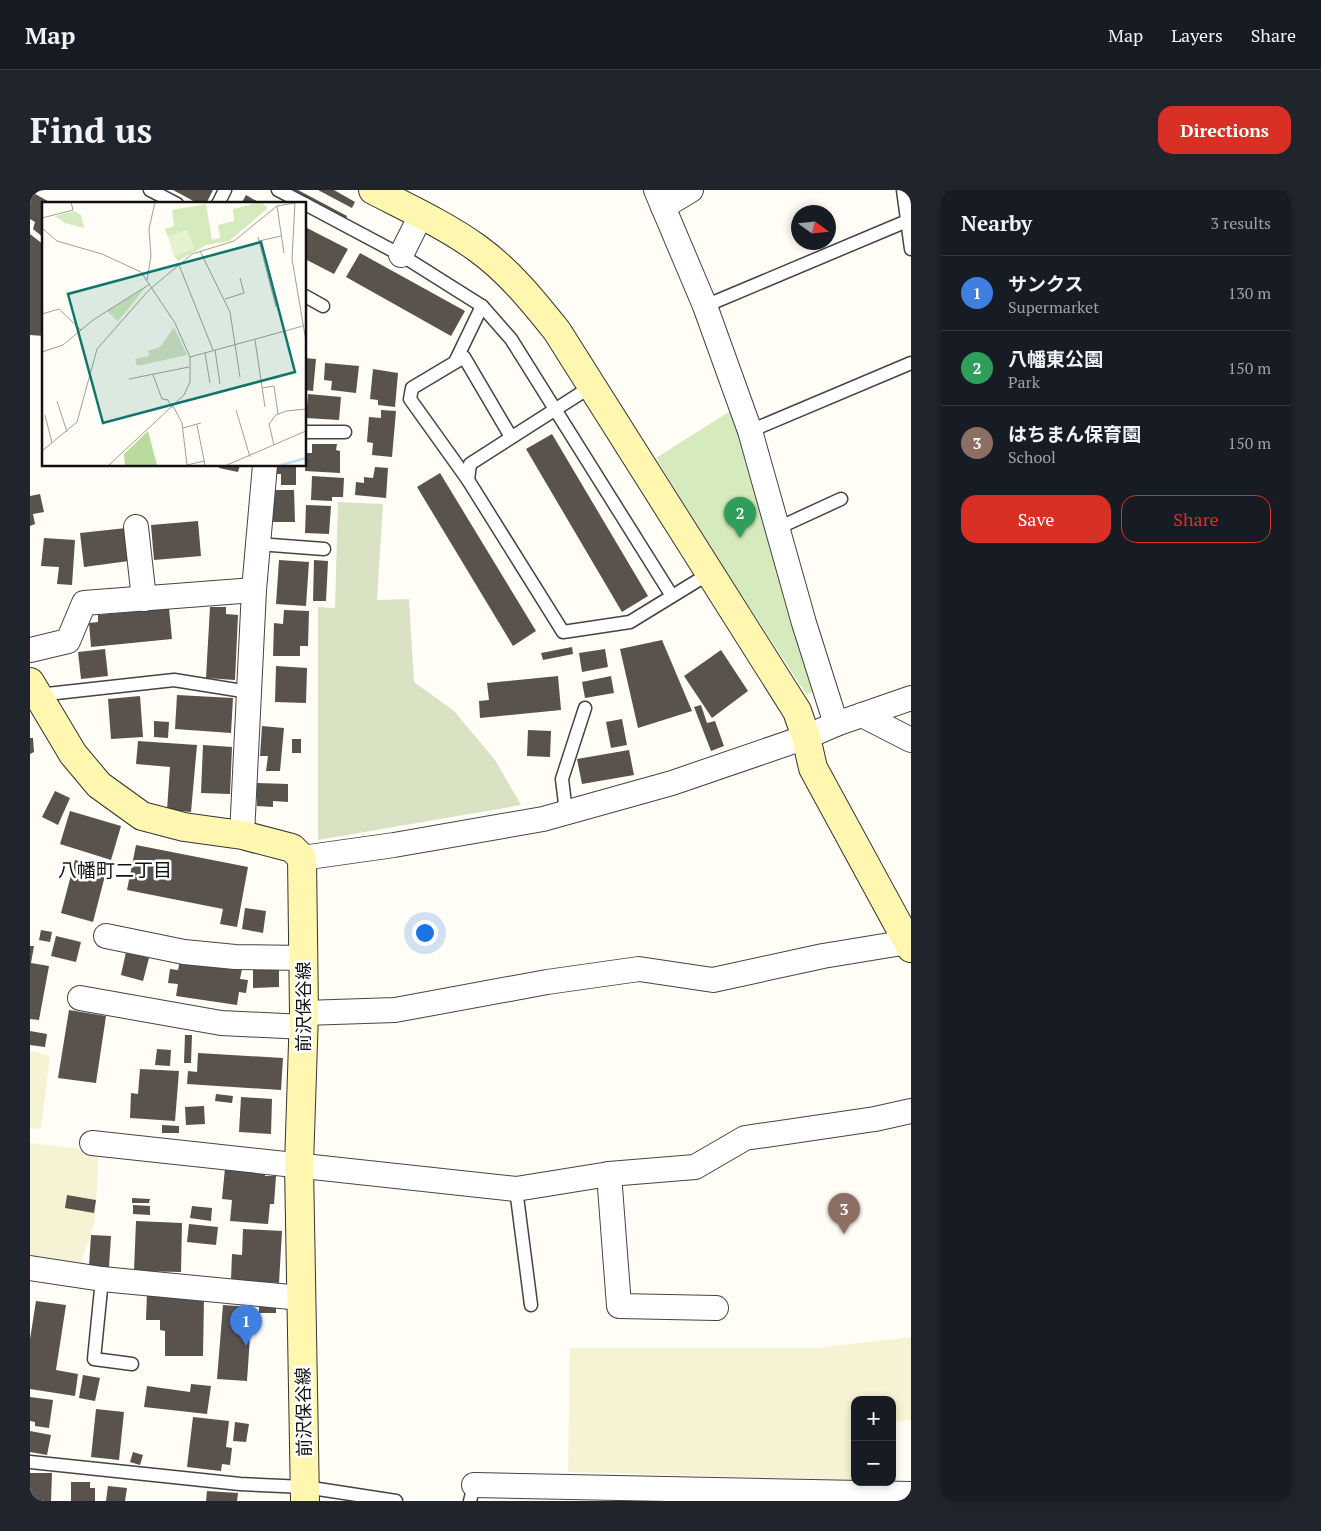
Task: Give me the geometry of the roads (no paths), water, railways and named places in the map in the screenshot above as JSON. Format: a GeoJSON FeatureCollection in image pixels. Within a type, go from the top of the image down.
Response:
{"type":"FeatureCollection","features":[{"type":"Feature","properties":{"kind":"main road"},"geometry":{"type":"LineString","coordinates":[[373,190],[421,215],[477,248],[511,278],[557,331],[797,711],[806,737],[813,768],[909,945]]}},
{"type":"Feature","properties":{"kind":"main road"},"geometry":{"type":"LineString","coordinates":[[34,688],[73,754],[99,785],[142,816],[184,827],[242,835],[292,848],[302,858]]}},
{"type":"Feature","properties":{"kind":"main road","name":"前沢保谷線"},"geometry":{"type":"LineString","coordinates":[[302,858],[304,1020],[299,1165],[305,1494]]}},
{"type":"Feature","properties":{"kind":"street"},"geometry":{"type":"LineString","coordinates":[[691,190],[660,199],[705,306],[750,430],[804,623],[836,724]]}},
{"type":"Feature","properties":{"kind":"street"},"geometry":{"type":"LineString","coordinates":[[401,254],[421,215]]}},
{"type":"Feature","properties":{"kind":"street"},"geometry":{"type":"LineString","coordinates":[[242,835],[254,590],[265,466]]}},
{"type":"Feature","properties":{"kind":"street"},"geometry":{"type":"LineString","coordinates":[[136,526],[144,599]]}},
{"type":"Feature","properties":{"kind":"street"},"geometry":{"type":"LineString","coordinates":[[30,650],[68,640],[84,603],[254,590]]}},
{"type":"Feature","properties":{"kind":"street"},"geometry":{"type":"LineString","coordinates":[[302,858],[394,845],[543,819],[672,783],[806,737],[836,724],[911,698]]}},
{"type":"Feature","properties":{"kind":"street"},"geometry":{"type":"LineString","coordinates":[[862,715],[911,740]]}},
{"type":"Feature","properties":{"kind":"street"},"geometry":{"type":"LineString","coordinates":[[106,936],[184,952],[218,956],[304,958]]}},
{"type":"Feature","properties":{"kind":"street"},"geometry":{"type":"LineString","coordinates":[[80,998],[221,1023],[304,1020],[395,1010],[547,982],[639,970],[713,980],[823,956],[909,945]]}},
{"type":"Feature","properties":{"kind":"street"},"geometry":{"type":"LineString","coordinates":[[92,1143],[516,1189],[609,1174],[695,1167],[745,1138],[875,1119],[911,1111]]}},
{"type":"Feature","properties":{"kind":"street"},"geometry":{"type":"LineString","coordinates":[[609,1174],[619,1306],[716,1308]]}},
{"type":"Feature","properties":{"kind":"street"},"geometry":{"type":"LineString","coordinates":[[30,1268],[102,1279],[301,1298]]}},
{"type":"Feature","properties":{"kind":"street"},"geometry":{"type":"LineString","coordinates":[[472,1493],[911,1494]]}},
{"type":"Feature","properties":{"kind":"lane"},"geometry":{"type":"LineString","coordinates":[[150,190],[173,202]]}},
{"type":"Feature","properties":{"kind":"lane"},"geometry":{"type":"LineString","coordinates":[[219,202],[225,190]]}},
{"type":"Feature","properties":{"kind":"lane"},"geometry":{"type":"LineString","coordinates":[[278,190],[301,202]]}},
{"type":"Feature","properties":{"kind":"lane"},"geometry":{"type":"LineString","coordinates":[[903,190],[911,249]]}},
{"type":"Feature","properties":{"kind":"lane"},"geometry":{"type":"LineString","coordinates":[[306,205],[401,254],[482,306],[511,339],[672,596]]}},
{"type":"Feature","properties":{"kind":"lane"},"geometry":{"type":"LineString","coordinates":[[705,306],[907,221]]}},
{"type":"Feature","properties":{"kind":"lane"},"geometry":{"type":"LineString","coordinates":[[306,297],[323,306]]}},
{"type":"Feature","properties":{"kind":"lane"},"geometry":{"type":"LineString","coordinates":[[455,362],[482,306]]}},
{"type":"Feature","properties":{"kind":"lane"},"geometry":{"type":"LineString","coordinates":[[511,437],[464,357],[412,388],[410,399],[468,480],[563,632],[630,622],[710,573]]}},
{"type":"Feature","properties":{"kind":"lane"},"geometry":{"type":"LineString","coordinates":[[750,430],[911,362]]}},
{"type":"Feature","properties":{"kind":"lane"},"geometry":{"type":"LineString","coordinates":[[468,480],[470,464],[592,386]]}},
{"type":"Feature","properties":{"kind":"lane"},"geometry":{"type":"LineString","coordinates":[[306,432],[345,432]]}},
{"type":"Feature","properties":{"kind":"lane"},"geometry":{"type":"LineString","coordinates":[[778,528],[841,499]]}},
{"type":"Feature","properties":{"kind":"lane"},"geometry":{"type":"LineString","coordinates":[[258,544],[324,549]]}},
{"type":"Feature","properties":{"kind":"lane"},"geometry":{"type":"LineString","coordinates":[[34,688],[174,680],[249,692]]}},
{"type":"Feature","properties":{"kind":"lane"},"geometry":{"type":"LineString","coordinates":[[566,812],[562,779],[585,708]]}},
{"type":"Feature","properties":{"kind":"lane"},"geometry":{"type":"LineString","coordinates":[[516,1189],[532,1305]]}},
{"type":"Feature","properties":{"kind":"lane"},"geometry":{"type":"LineString","coordinates":[[102,1279],[94,1359],[132,1364]]}},
{"type":"Feature","properties":{"kind":"lane"},"geometry":{"type":"LineString","coordinates":[[30,1462],[240,1484],[305,1494],[396,1501]]}},
{"type":"Feature","properties":{"kind":"place","name":"八幡東公園"},"geometry":{"type":"Point","coordinates":[740,538]}},
{"type":"Feature","properties":{"kind":"place","name":"はちまん保育園"},"geometry":{"type":"Point","coordinates":[844,1234]}},
{"type":"Feature","properties":{"kind":"place","name":"サンクス"},"geometry":{"type":"Point","coordinates":[246,1346]}},
{"type":"Feature","properties":{"kind":"district","name":"八幡町二丁目"},"geometry":{"type":"Point","coordinates":[115,869]}}]}
